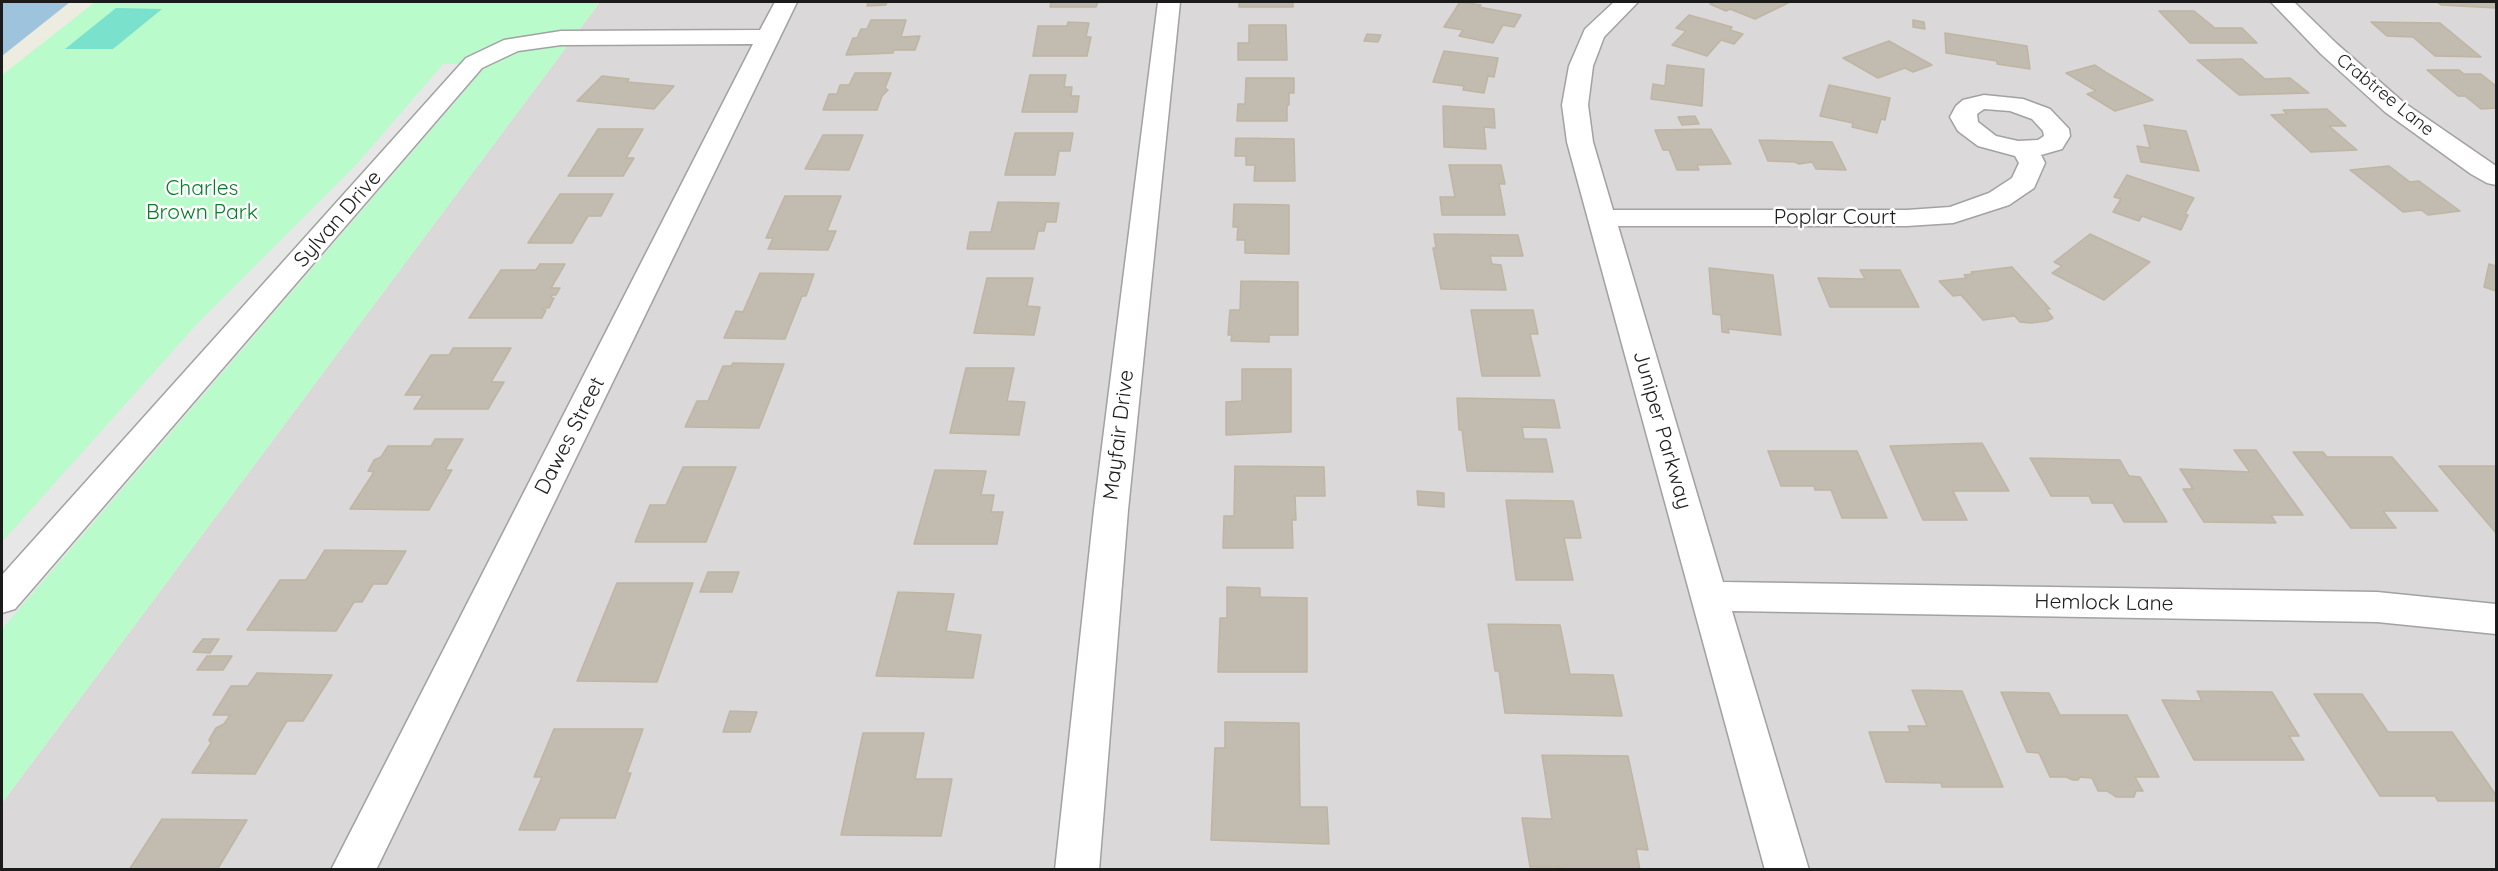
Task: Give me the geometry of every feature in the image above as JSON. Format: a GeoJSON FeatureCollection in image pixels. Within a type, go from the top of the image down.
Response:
{"type":"FeatureCollection","features":[{"type":"Feature","properties":{"kind":"street","name":"Dawes Street"},"geometry":{"type":"LineString","coordinates":[[353,870],[786,2]]}},
{"type":"Feature","properties":{"kind":"street","name":"Mayfair Drive"},"geometry":{"type":"LineString","coordinates":[[1077,870],[1111,510],[1169,2]]}},
{"type":"Feature","properties":{"kind":"street","name":"Juniper Parkway"},"geometry":{"type":"LineString","coordinates":[[1628,2],[1593,34],[1581,66],[1575,105],[1580,142],[1787,870]]}},
{"type":"Feature","properties":{"kind":"street","name":"Crabtree Lane"},"geometry":{"type":"LineString","coordinates":[[2282,2],[2329,49],[2394,107],[2496,177]]}},
{"type":"Feature","properties":{"kind":"street","name":"Sylvan Drive"},"geometry":{"type":"LineString","coordinates":[[2,599],[474,63],[512,45],[561,38],[770,37]]}},
{"type":"Feature","properties":{"kind":"street","name":"Poplar Court"},"geometry":{"type":"LineString","coordinates":[[1601,218],[1953,216],[1999,199],[2024,182],[2032,164],[2024,149]]}},
{"type":"Feature","properties":{"kind":"street","name":"Hemlock Lane"},"geometry":{"type":"LineString","coordinates":[[1710,596],[2377,607],[2496,619]]}},
{"type":"Feature","properties":{"kind":"shaded area"},"geometry":{"type":"Polygon","coordinates":[[[2,2],[70,2],[2,56],[2,2]]]}},
{"type":"Feature","properties":{"kind":"shaded area"},"geometry":{"type":"Polygon","coordinates":[[[600,2],[2496,2],[2496,869],[2,870],[2,803],[600,2]]]}},
{"type":"Feature","properties":{"kind":"shaded area"},"geometry":{"type":"Polygon","coordinates":[[[116,8],[162,9],[113,49],[65,49],[116,8]]]}},
{"type":"Feature","properties":{"kind":"shaded area"},"geometry":{"type":"Polygon","coordinates":[[[443,64],[488,64],[2,629],[2,542],[197,324],[357,164],[443,64]]]}},
{"type":"Feature","properties":{"kind":"green space","name":"Charles Brown Park"},"geometry":{"type":"Polygon","coordinates":[[[95,2],[600,2],[2,803],[2,75],[95,2]]]}},
{"type":"Feature","properties":{"kind":"building"},"geometry":{"type":"Polygon","coordinates":[[[868,2],[887,2],[886,5],[867,6],[868,2]]]}},
{"type":"Feature","properties":{"kind":"building"},"geometry":{"type":"Polygon","coordinates":[[[1051,2],[1098,2],[1096,7],[1050,7],[1051,2]]]}},
{"type":"Feature","properties":{"kind":"building"},"geometry":{"type":"Polygon","coordinates":[[[1239,2],[1293,2],[1293,7],[1239,7],[1239,2]]]}},
{"type":"Feature","properties":{"kind":"building"},"geometry":{"type":"Polygon","coordinates":[[[1460,2],[1521,15],[1514,27],[1503,25],[1493,43],[1459,36],[1463,30],[1444,27],[1460,2]]]}},
{"type":"Feature","properties":{"kind":"building"},"geometry":{"type":"Polygon","coordinates":[[[1715,2],[1790,2],[1755,19],[1710,4],[1715,2]]]}},
{"type":"Feature","properties":{"kind":"building"},"geometry":{"type":"Polygon","coordinates":[[[2437,2],[2496,2],[2496,8],[2441,5],[2437,2]]]}},
{"type":"Feature","properties":{"kind":"building"},"geometry":{"type":"Polygon","coordinates":[[[2159,11],[2194,11],[2215,28],[2242,28],[2257,43],[2190,43],[2159,11]]]}},
{"type":"Feature","properties":{"kind":"building"},"geometry":{"type":"Polygon","coordinates":[[[1689,15],[1732,27],[1730,30],[1743,34],[1734,44],[1721,40],[1707,56],[1672,45],[1686,31],[1676,28],[1689,15]]]}},
{"type":"Feature","properties":{"kind":"building"},"geometry":{"type":"Polygon","coordinates":[[[871,20],[906,20],[901,37],[920,36],[915,50],[846,55],[853,38],[857,38],[861,29],[867,29],[871,20]]]}},
{"type":"Feature","properties":{"kind":"building"},"geometry":{"type":"Polygon","coordinates":[[[1913,20],[1924,22],[1925,29],[1913,27],[1913,20]]]}},
{"type":"Feature","properties":{"kind":"building"},"geometry":{"type":"Polygon","coordinates":[[[1068,22],[1089,23],[1086,37],[1091,37],[1087,56],[1033,56],[1038,26],[1067,26],[1068,22]]]}},
{"type":"Feature","properties":{"kind":"building"},"geometry":{"type":"Polygon","coordinates":[[[2371,22],[2440,23],[2481,57],[2435,56],[2413,37],[2387,36],[2371,22]]]}},
{"type":"Feature","properties":{"kind":"building"},"geometry":{"type":"Polygon","coordinates":[[[1249,25],[1286,25],[1287,60],[1238,60],[1238,43],[1249,43],[1249,25]]]}},
{"type":"Feature","properties":{"kind":"building"},"geometry":{"type":"Polygon","coordinates":[[[1945,33],[2027,46],[2030,69],[1946,53],[1945,33]]]}},
{"type":"Feature","properties":{"kind":"building"},"geometry":{"type":"Polygon","coordinates":[[[1367,34],[1381,35],[1378,42],[1364,41],[1367,34]]]}},
{"type":"Feature","properties":{"kind":"building"},"geometry":{"type":"Polygon","coordinates":[[[1889,41],[1932,65],[1913,72],[1905,68],[1878,78],[1843,58],[1889,41]]]}},
{"type":"Feature","properties":{"kind":"building"},"geometry":{"type":"Polygon","coordinates":[[[1444,51],[1498,58],[1494,77],[1488,76],[1484,93],[1463,90],[1464,86],[1433,82],[1444,51]]]}},
{"type":"Feature","properties":{"kind":"building"},"geometry":{"type":"Polygon","coordinates":[[[2242,59],[2265,79],[2290,78],[2309,93],[2239,95],[2197,60],[2242,59]]]}},
{"type":"Feature","properties":{"kind":"building"},"geometry":{"type":"Polygon","coordinates":[[[1667,65],[1704,69],[1702,106],[1651,99],[1653,84],[1665,86],[1667,65]]]}},
{"type":"Feature","properties":{"kind":"building"},"geometry":{"type":"Polygon","coordinates":[[[2095,65],[2153,100],[2115,111],[2087,94],[2096,91],[2066,73],[2095,65]]]}},
{"type":"Feature","properties":{"kind":"building"},"geometry":{"type":"Polygon","coordinates":[[[2427,70],[2459,70],[2464,74],[2481,74],[2496,86],[2496,108],[2481,109],[2465,96],[2458,96],[2427,70]]]}},
{"type":"Feature","properties":{"kind":"building"},"geometry":{"type":"Polygon","coordinates":[[[855,73],[891,73],[885,88],[888,90],[882,96],[877,110],[823,110],[829,94],[837,94],[840,85],[849,85],[855,73]]]}},
{"type":"Feature","properties":{"kind":"building"},"geometry":{"type":"Polygon","coordinates":[[[1030,75],[1066,75],[1064,87],[1072,87],[1071,96],[1079,96],[1077,112],[1022,112],[1030,75]]]}},
{"type":"Feature","properties":{"kind":"building"},"geometry":{"type":"Polygon","coordinates":[[[602,76],[629,79],[627,82],[674,86],[654,109],[577,101],[602,76]]]}},
{"type":"Feature","properties":{"kind":"building"},"geometry":{"type":"Polygon","coordinates":[[[1246,78],[1294,78],[1294,93],[1289,93],[1289,105],[1287,105],[1287,121],[1237,121],[1238,104],[1245,104],[1246,78]]]}},
{"type":"Feature","properties":{"kind":"building"},"geometry":{"type":"Polygon","coordinates":[[[1829,85],[1890,98],[1885,120],[1881,119],[1877,133],[1852,127],[1853,123],[1820,116],[1829,85]]]}},
{"type":"Feature","properties":{"kind":"building"},"geometry":{"type":"Polygon","coordinates":[[[1443,106],[1494,109],[1495,128],[1484,127],[1486,149],[1444,147],[1443,106]]]}},
{"type":"Feature","properties":{"kind":"building"},"geometry":{"type":"Polygon","coordinates":[[[2327,109],[2346,126],[2329,126],[2357,150],[2311,152],[2271,115],[2287,114],[2283,110],[2327,109]]]}},
{"type":"Feature","properties":{"kind":"building"},"geometry":{"type":"Polygon","coordinates":[[[1695,116],[1699,124],[1682,125],[1678,117],[1695,116]]]}},
{"type":"Feature","properties":{"kind":"building"},"geometry":{"type":"Polygon","coordinates":[[[2144,125],[2186,131],[2199,171],[2141,162],[2137,146],[2150,148],[2144,125]]]}},
{"type":"Feature","properties":{"kind":"building"},"geometry":{"type":"Polygon","coordinates":[[[598,129],[643,129],[626,158],[634,158],[623,176],[568,176],[598,129]]]}},
{"type":"Feature","properties":{"kind":"building"},"geometry":{"type":"Polygon","coordinates":[[[1711,129],[1731,164],[1697,165],[1699,170],[1677,170],[1669,150],[1663,150],[1655,130],[1711,129]]]}},
{"type":"Feature","properties":{"kind":"building"},"geometry":{"type":"Polygon","coordinates":[[[1015,133],[1073,133],[1070,151],[1059,151],[1055,175],[1005,175],[1015,133]]]}},
{"type":"Feature","properties":{"kind":"building"},"geometry":{"type":"Polygon","coordinates":[[[823,135],[863,135],[849,170],[805,169],[823,135]]]}},
{"type":"Feature","properties":{"kind":"building"},"geometry":{"type":"Polygon","coordinates":[[[1236,138],[1294,139],[1295,181],[1254,181],[1255,165],[1246,165],[1246,156],[1235,156],[1236,138]]]}},
{"type":"Feature","properties":{"kind":"building"},"geometry":{"type":"Polygon","coordinates":[[[1759,140],[1832,142],[1846,170],[1816,169],[1812,162],[1799,164],[1768,161],[1759,140]]]}},
{"type":"Feature","properties":{"kind":"building"},"geometry":{"type":"Polygon","coordinates":[[[1449,165],[1501,165],[1505,184],[1499,184],[1505,215],[1442,215],[1440,197],[1455,197],[1449,165]]]}},
{"type":"Feature","properties":{"kind":"building"},"geometry":{"type":"Polygon","coordinates":[[[2389,166],[2410,182],[2419,181],[2460,211],[2428,215],[2421,210],[2403,212],[2350,170],[2389,166]]]}},
{"type":"Feature","properties":{"kind":"building"},"geometry":{"type":"Polygon","coordinates":[[[2127,175],[2194,198],[2185,214],[2188,215],[2181,230],[2142,216],[2139,221],[2113,212],[2121,199],[2114,197],[2127,175]]]}},
{"type":"Feature","properties":{"kind":"building"},"geometry":{"type":"Polygon","coordinates":[[[560,194],[613,194],[601,216],[588,216],[572,243],[528,243],[560,194]]]}},
{"type":"Feature","properties":{"kind":"building"},"geometry":{"type":"Polygon","coordinates":[[[785,196],[841,196],[827,231],[836,231],[828,250],[768,249],[773,238],[766,238],[785,196]]]}},
{"type":"Feature","properties":{"kind":"building"},"geometry":{"type":"Polygon","coordinates":[[[998,202],[1059,203],[1056,222],[1046,222],[1044,231],[1038,231],[1034,249],[967,249],[970,232],[991,232],[998,202]]]}},
{"type":"Feature","properties":{"kind":"building"},"geometry":{"type":"Polygon","coordinates":[[[1234,204],[1289,205],[1289,254],[1245,253],[1245,240],[1237,240],[1238,227],[1233,227],[1234,204]]]}},
{"type":"Feature","properties":{"kind":"building"},"geometry":{"type":"Polygon","coordinates":[[[1434,234],[1518,235],[1523,256],[1490,256],[1492,264],[1501,265],[1506,290],[1441,289],[1433,248],[1436,248],[1434,234]]]}},
{"type":"Feature","properties":{"kind":"building"},"geometry":{"type":"Polygon","coordinates":[[[2090,234],[2150,262],[2104,300],[2052,273],[2062,266],[2054,262],[2090,234]]]}},
{"type":"Feature","properties":{"kind":"building"},"geometry":{"type":"Polygon","coordinates":[[[540,264],[565,264],[551,288],[560,288],[556,295],[552,295],[551,298],[554,298],[549,308],[544,308],[543,310],[546,310],[542,318],[469,318],[501,270],[536,270],[540,264]]]}},
{"type":"Feature","properties":{"kind":"building"},"geometry":{"type":"Polygon","coordinates":[[[2489,264],[2496,266],[2496,291],[2484,287],[2489,264]]]}},
{"type":"Feature","properties":{"kind":"building"},"geometry":{"type":"Polygon","coordinates":[[[2012,267],[2050,309],[2046,309],[2053,318],[2031,323],[2020,322],[2012,313],[2014,316],[1983,320],[1961,295],[1953,296],[1939,281],[1967,278],[1964,275],[1973,274],[1971,272],[2012,267]]]}},
{"type":"Feature","properties":{"kind":"building"},"geometry":{"type":"Polygon","coordinates":[[[1709,268],[1773,275],[1781,335],[1728,329],[1729,333],[1722,332],[1721,315],[1713,314],[1709,268]]]}},
{"type":"Feature","properties":{"kind":"building"},"geometry":{"type":"Polygon","coordinates":[[[1860,270],[1900,270],[1919,307],[1830,307],[1818,278],[1865,279],[1860,270]]]}},
{"type":"Feature","properties":{"kind":"building"},"geometry":{"type":"Polygon","coordinates":[[[760,273],[814,274],[806,296],[802,296],[785,339],[724,338],[736,311],[743,312],[760,273]]]}},
{"type":"Feature","properties":{"kind":"building"},"geometry":{"type":"Polygon","coordinates":[[[987,278],[1033,278],[1027,306],[1040,307],[1034,335],[974,333],[987,278]]]}},
{"type":"Feature","properties":{"kind":"building"},"geometry":{"type":"Polygon","coordinates":[[[1241,281],[1298,282],[1298,335],[1269,335],[1269,342],[1231,341],[1232,335],[1228,335],[1230,310],[1240,310],[1241,281]]]}},
{"type":"Feature","properties":{"kind":"building"},"geometry":{"type":"Polygon","coordinates":[[[1471,310],[1533,310],[1538,334],[1530,334],[1540,376],[1482,376],[1471,310]]]}},
{"type":"Feature","properties":{"kind":"building"},"geometry":{"type":"Polygon","coordinates":[[[453,348],[511,348],[491,382],[504,382],[488,409],[414,409],[423,395],[405,395],[431,355],[449,355],[453,348]]]}},
{"type":"Feature","properties":{"kind":"building"},"geometry":{"type":"Polygon","coordinates":[[[733,363],[784,364],[759,428],[685,427],[697,401],[708,401],[723,366],[731,366],[733,363]]]}},
{"type":"Feature","properties":{"kind":"building"},"geometry":{"type":"Polygon","coordinates":[[[966,368],[1014,368],[1007,401],[1025,402],[1019,435],[950,433],[966,368]]]}},
{"type":"Feature","properties":{"kind":"building"},"geometry":{"type":"Polygon","coordinates":[[[1242,369],[1291,369],[1291,432],[1226,435],[1226,402],[1242,401],[1242,369]]]}},
{"type":"Feature","properties":{"kind":"building"},"geometry":{"type":"Polygon","coordinates":[[[1457,398],[1554,400],[1560,428],[1522,427],[1524,439],[1546,439],[1553,472],[1467,471],[1462,430],[1459,430],[1457,398]]]}},
{"type":"Feature","properties":{"kind":"building"},"geometry":{"type":"Polygon","coordinates":[[[435,439],[463,439],[445,470],[452,470],[429,510],[350,509],[374,472],[368,471],[374,460],[381,457],[388,446],[431,446],[435,439]]]}},
{"type":"Feature","properties":{"kind":"building"},"geometry":{"type":"Polygon","coordinates":[[[1982,443],[2009,491],[1953,491],[1967,520],[1923,520],[1890,446],[1982,443]]]}},
{"type":"Feature","properties":{"kind":"building"},"geometry":{"type":"Polygon","coordinates":[[[2234,450],[2256,450],[2303,515],[2271,515],[2276,523],[2204,522],[2183,489],[2193,489],[2180,469],[2250,472],[2234,450]]]}},
{"type":"Feature","properties":{"kind":"building"},"geometry":{"type":"Polygon","coordinates":[[[1768,451],[1857,451],[1887,518],[1842,518],[1831,490],[1815,490],[1814,486],[1781,486],[1768,451]]]}},
{"type":"Feature","properties":{"kind":"building"},"geometry":{"type":"Polygon","coordinates":[[[2293,452],[2323,452],[2327,457],[2392,457],[2438,511],[2383,511],[2396,528],[2351,528],[2293,452]]]}},
{"type":"Feature","properties":{"kind":"building"},"geometry":{"type":"Polygon","coordinates":[[[2030,458],[2120,460],[2129,476],[2140,477],[2167,522],[2124,522],[2113,503],[2092,503],[2089,496],[2051,496],[2030,458]]]}},
{"type":"Feature","properties":{"kind":"building"},"geometry":{"type":"Polygon","coordinates":[[[1235,466],[1324,467],[1325,496],[1295,496],[1296,520],[1292,520],[1293,548],[1223,548],[1224,516],[1234,516],[1235,466]]]}},
{"type":"Feature","properties":{"kind":"building"},"geometry":{"type":"Polygon","coordinates":[[[2439,466],[2496,466],[2496,533],[2439,466]]]}},
{"type":"Feature","properties":{"kind":"building"},"geometry":{"type":"Polygon","coordinates":[[[683,467],[736,467],[706,542],[635,542],[650,505],[666,505],[683,467]]]}},
{"type":"Feature","properties":{"kind":"building"},"geometry":{"type":"Polygon","coordinates":[[[935,470],[986,471],[981,495],[994,495],[991,512],[1003,512],[997,544],[914,544],[935,470]]]}},
{"type":"Feature","properties":{"kind":"building"},"geometry":{"type":"Polygon","coordinates":[[[1417,491],[1444,493],[1444,507],[1418,505],[1417,491]]]}},
{"type":"Feature","properties":{"kind":"building"},"geometry":{"type":"Polygon","coordinates":[[[1506,500],[1573,501],[1581,538],[1564,538],[1573,580],[1516,580],[1506,500]]]}},
{"type":"Feature","properties":{"kind":"building"},"geometry":{"type":"Polygon","coordinates":[[[325,550],[406,551],[387,584],[373,584],[362,602],[354,602],[336,631],[247,630],[280,580],[306,580],[325,550]]]}},
{"type":"Feature","properties":{"kind":"building"},"geometry":{"type":"Polygon","coordinates":[[[708,572],[739,572],[732,592],[700,592],[708,572]]]}},
{"type":"Feature","properties":{"kind":"building"},"geometry":{"type":"Polygon","coordinates":[[[617,583],[693,583],[657,682],[577,681],[617,583]]]}},
{"type":"Feature","properties":{"kind":"building"},"geometry":{"type":"Polygon","coordinates":[[[1227,587],[1260,588],[1260,597],[1307,598],[1307,672],[1218,672],[1220,618],[1227,618],[1227,587]]]}},
{"type":"Feature","properties":{"kind":"building"},"geometry":{"type":"Polygon","coordinates":[[[898,592],[954,594],[946,631],[981,635],[973,678],[876,676],[898,592]]]}},
{"type":"Feature","properties":{"kind":"building"},"geometry":{"type":"Polygon","coordinates":[[[1488,624],[1560,625],[1570,674],[1613,675],[1622,716],[1505,713],[1499,671],[1495,671],[1488,624]]]}},
{"type":"Feature","properties":{"kind":"building"},"geometry":{"type":"Polygon","coordinates":[[[203,639],[219,639],[210,653],[193,652],[203,639]]]}},
{"type":"Feature","properties":{"kind":"building"},"geometry":{"type":"Polygon","coordinates":[[[207,656],[232,656],[223,670],[197,670],[207,656]]]}},
{"type":"Feature","properties":{"kind":"building"},"geometry":{"type":"Polygon","coordinates":[[[257,673],[332,675],[303,721],[287,721],[255,774],[192,773],[211,743],[209,740],[216,728],[224,724],[230,715],[213,715],[231,686],[248,686],[257,673]]]}},
{"type":"Feature","properties":{"kind":"building"},"geometry":{"type":"Polygon","coordinates":[[[1912,690],[1962,691],[2003,787],[1942,787],[1941,783],[1886,782],[1869,732],[1910,732],[1908,726],[1927,726],[1912,690]]]}},
{"type":"Feature","properties":{"kind":"building"},"geometry":{"type":"Polygon","coordinates":[[[2197,691],[2272,692],[2299,736],[2289,736],[2304,760],[2194,760],[2162,700],[2202,701],[2197,691]]]}},
{"type":"Feature","properties":{"kind":"building"},"geometry":{"type":"Polygon","coordinates":[[[2001,692],[2049,693],[2060,715],[2127,715],[2159,777],[2135,777],[2143,791],[2136,791],[2134,797],[2116,797],[2107,791],[2098,791],[2092,778],[2080,777],[2078,780],[2073,780],[2066,777],[2050,777],[2039,753],[2027,752],[2001,692]]]}},
{"type":"Feature","properties":{"kind":"building"},"geometry":{"type":"Polygon","coordinates":[[[2314,694],[2362,694],[2388,732],[2452,732],[2496,795],[2496,801],[2438,801],[2435,796],[2380,796],[2314,694]]]}},
{"type":"Feature","properties":{"kind":"building"},"geometry":{"type":"Polygon","coordinates":[[[730,711],[757,712],[750,732],[723,732],[730,711]]]}},
{"type":"Feature","properties":{"kind":"building"},"geometry":{"type":"Polygon","coordinates":[[[1225,722],[1299,723],[1300,807],[1327,807],[1329,844],[1211,840],[1215,748],[1225,748],[1225,722]]]}},
{"type":"Feature","properties":{"kind":"building"},"geometry":{"type":"Polygon","coordinates":[[[554,729],[643,729],[627,773],[631,773],[615,818],[560,818],[555,830],[519,830],[542,777],[534,777],[554,729]]]}},
{"type":"Feature","properties":{"kind":"building"},"geometry":{"type":"Polygon","coordinates":[[[863,733],[924,733],[915,779],[952,779],[941,836],[841,835],[863,733]]]}},
{"type":"Feature","properties":{"kind":"building"},"geometry":{"type":"Polygon","coordinates":[[[1542,755],[1628,756],[1648,850],[1636,849],[1640,870],[1560,870],[1560,867],[1530,867],[1522,818],[1552,819],[1542,755]]]}},
{"type":"Feature","properties":{"kind":"building"},"geometry":{"type":"Polygon","coordinates":[[[162,819],[247,820],[217,870],[129,870],[162,819]]]}}]}
